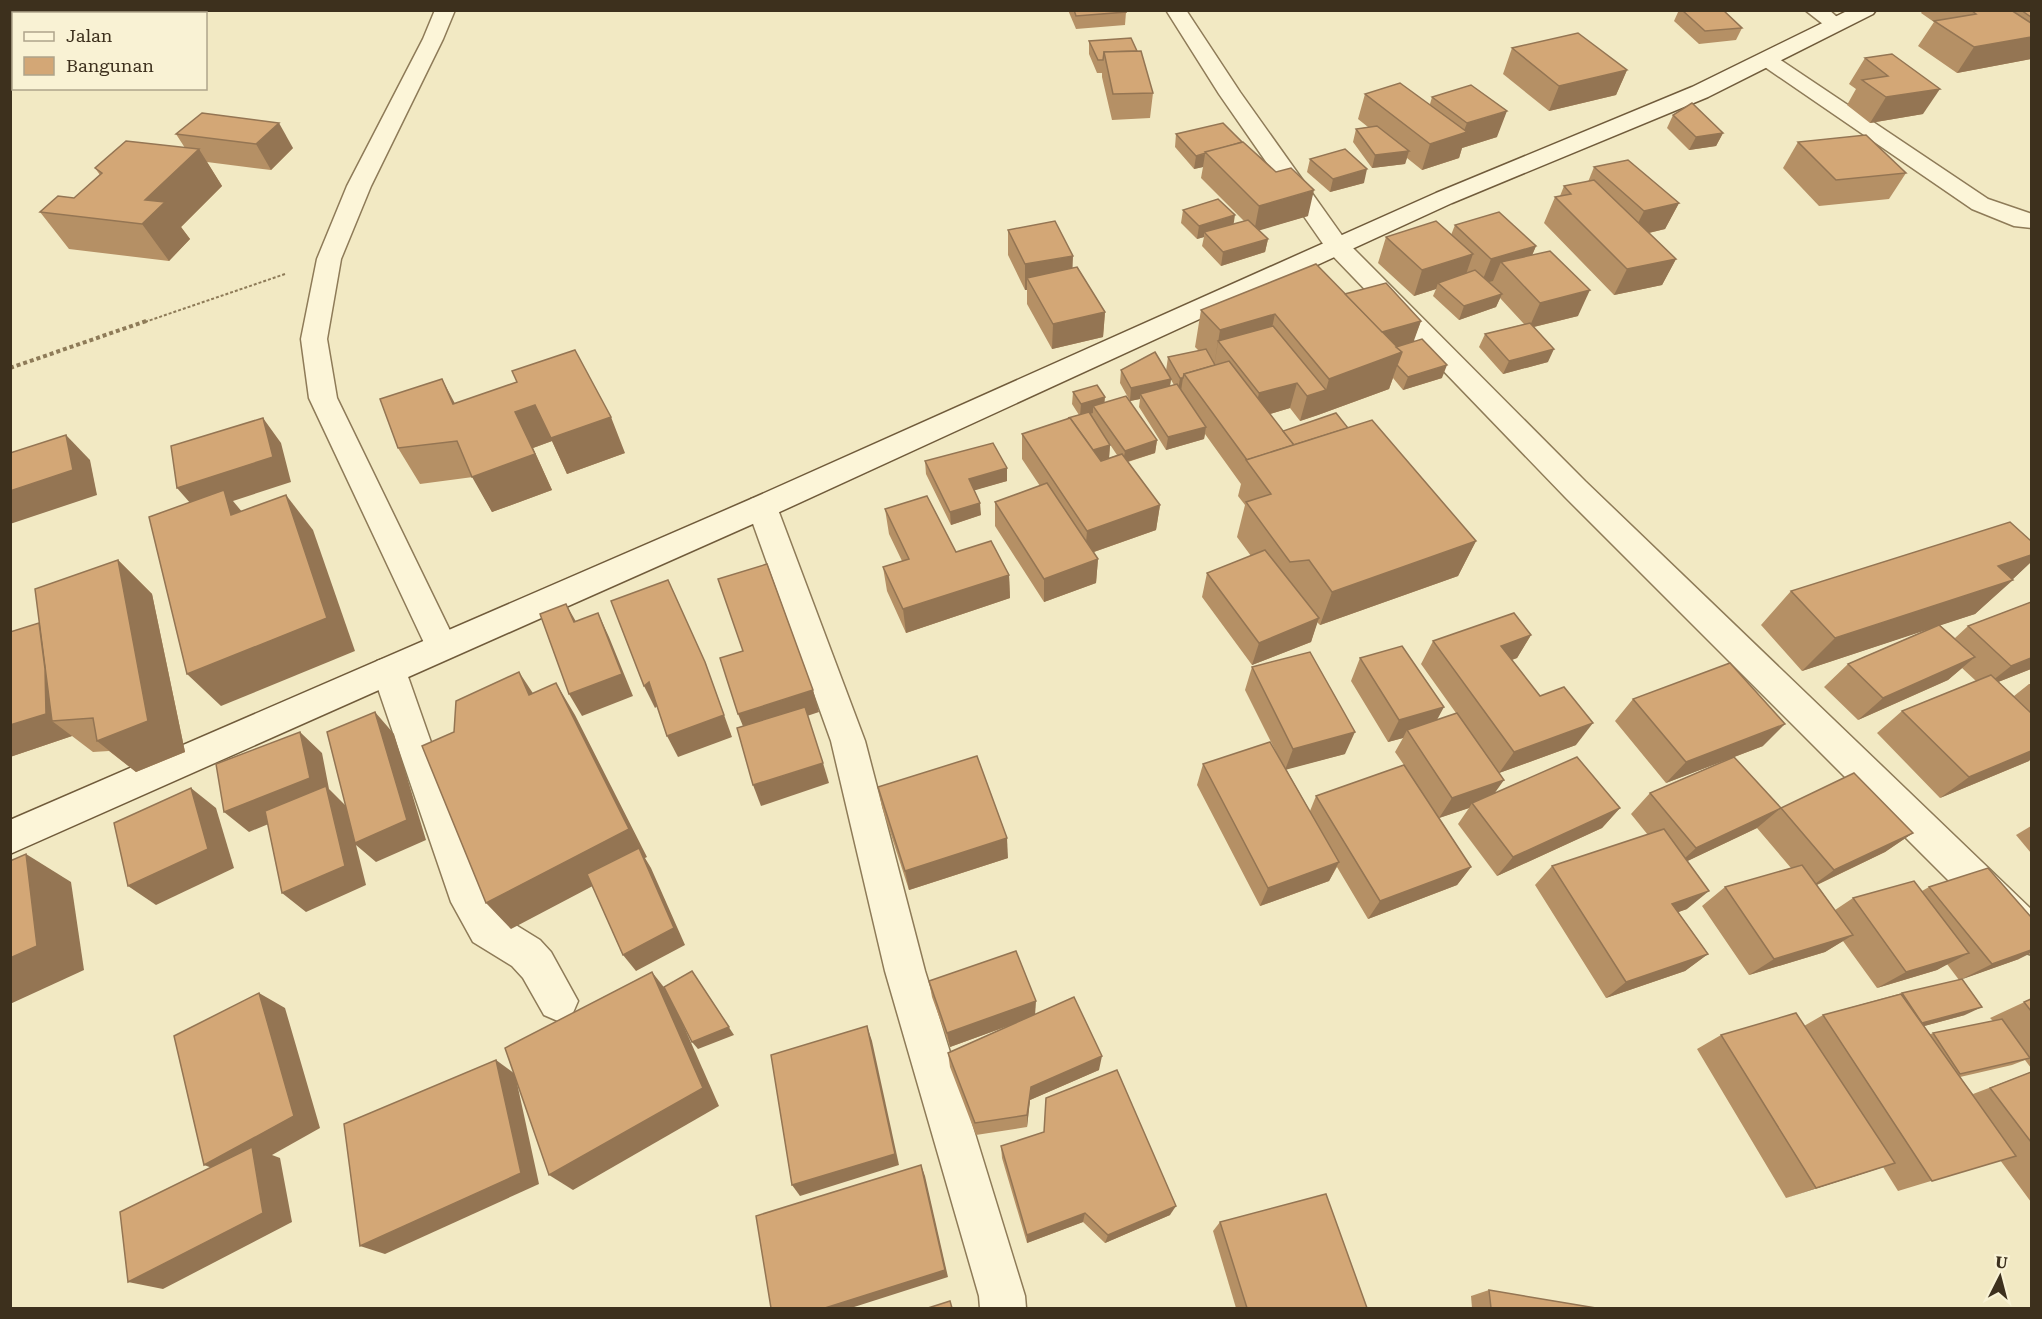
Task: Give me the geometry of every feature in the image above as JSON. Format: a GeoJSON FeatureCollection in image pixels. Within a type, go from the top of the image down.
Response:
{"type":"FeatureCollection","features":[{"type":"Feature","properties":{"kind":"street"},"geometry":{"type":"LineString","coordinates":[[442,648],[323,398],[314,339],[329,260],[359,186],[445,10]]}},
{"type":"Feature","properties":{"kind":"street"},"geometry":{"type":"LineString","coordinates":[[1176,10],[1230,94],[1337,246],[1575,489],[2031,937]]}},
{"type":"Feature","properties":{"kind":"street"},"geometry":{"type":"LineString","coordinates":[[10,838],[762,507],[1444,198],[1700,92],[1766,59],[1825,17],[1866,10]]}},
{"type":"Feature","properties":{"kind":"street"},"geometry":{"type":"LineString","coordinates":[[1766,59],[1980,204],[2024,221],[2031,221]]}},
{"type":"Feature","properties":{"kind":"street"},"geometry":{"type":"LineString","coordinates":[[762,507],[848,741],[905,971],[1002,1296],[1003,1308]]}},
{"type":"Feature","properties":{"kind":"street"},"geometry":{"type":"LineString","coordinates":[[389,671],[464,890],[487,929],[526,953],[537,965],[558,1001]]}},
{"type":"Feature","properties":{"kind":"path"},"geometry":{"type":"LineString","coordinates":[[10,368],[329,260]]}},
{"type":"Feature","properties":{"kind":"building"},"geometry":{"type":"Polygon","coordinates":[[[1074,10],[1125,10],[1126,12],[1076,16],[1074,10]]]}},
{"type":"Feature","properties":{"kind":"building"},"geometry":{"type":"Polygon","coordinates":[[[1682,10],[1723,10],[1742,28],[1705,31],[1682,10]]]}},
{"type":"Feature","properties":{"kind":"building"},"geometry":{"type":"Polygon","coordinates":[[[1971,10],[2011,10],[2031,23],[2031,37],[1974,47],[1934,21],[1976,14],[1971,10]]]}},
{"type":"Feature","properties":{"kind":"building"},"geometry":{"type":"Polygon","coordinates":[[[2021,10],[2031,10],[2031,17],[2021,10]]]}},
{"type":"Feature","properties":{"kind":"building"},"geometry":{"type":"Polygon","coordinates":[[[1578,33],[1627,70],[1559,86],[1512,48],[1578,33]]]}},
{"type":"Feature","properties":{"kind":"building"},"geometry":{"type":"Polygon","coordinates":[[[1131,38],[1137,51],[1104,52],[1103,60],[1098,60],[1089,41],[1131,38]]]}},
{"type":"Feature","properties":{"kind":"building"},"geometry":{"type":"Polygon","coordinates":[[[1141,51],[1153,93],[1113,94],[1104,52],[1141,51]]]}},
{"type":"Feature","properties":{"kind":"building"},"geometry":{"type":"Polygon","coordinates":[[[1892,54],[1940,89],[1886,97],[1862,80],[1888,76],[1865,58],[1892,54]]]}},
{"type":"Feature","properties":{"kind":"building"},"geometry":{"type":"Polygon","coordinates":[[[1400,83],[1467,132],[1430,144],[1365,94],[1400,83]]]}},
{"type":"Feature","properties":{"kind":"building"},"geometry":{"type":"Polygon","coordinates":[[[1471,85],[1507,111],[1467,123],[1432,97],[1471,85]]]}},
{"type":"Feature","properties":{"kind":"building"},"geometry":{"type":"Polygon","coordinates":[[[1692,103],[1723,133],[1696,137],[1673,115],[1692,103]]]}},
{"type":"Feature","properties":{"kind":"building"},"geometry":{"type":"Polygon","coordinates":[[[202,113],[279,123],[256,144],[176,134],[202,113]]]}},
{"type":"Feature","properties":{"kind":"building"},"geometry":{"type":"Polygon","coordinates":[[[1223,123],[1242,142],[1196,156],[1176,134],[1223,123]]]}},
{"type":"Feature","properties":{"kind":"building"},"geometry":{"type":"Polygon","coordinates":[[[1377,126],[1409,151],[1375,155],[1356,129],[1377,126]]]}},
{"type":"Feature","properties":{"kind":"building"},"geometry":{"type":"Polygon","coordinates":[[[1866,135],[1906,173],[1836,180],[1798,142],[1866,135]]]}},
{"type":"Feature","properties":{"kind":"building"},"geometry":{"type":"Polygon","coordinates":[[[126,141],[199,149],[145,200],[165,202],[142,224],[40,212],[58,196],[74,198],[102,173],[95,168],[126,141]]]}},
{"type":"Feature","properties":{"kind":"building"},"geometry":{"type":"Polygon","coordinates":[[[1243,142],[1276,172],[1291,168],[1314,190],[1259,206],[1205,152],[1243,142]]]}},
{"type":"Feature","properties":{"kind":"building"},"geometry":{"type":"Polygon","coordinates":[[[1345,149],[1367,169],[1333,179],[1310,159],[1345,149]]]}},
{"type":"Feature","properties":{"kind":"building"},"geometry":{"type":"Polygon","coordinates":[[[1628,160],[1679,203],[1644,211],[1594,167],[1628,160]]]}},
{"type":"Feature","properties":{"kind":"building"},"geometry":{"type":"Polygon","coordinates":[[[1594,180],[1676,259],[1627,269],[1555,197],[1571,194],[1564,186],[1594,180]]]}},
{"type":"Feature","properties":{"kind":"building"},"geometry":{"type":"Polygon","coordinates":[[[1218,199],[1235,215],[1199,226],[1183,210],[1218,199]]]}},
{"type":"Feature","properties":{"kind":"building"},"geometry":{"type":"Polygon","coordinates":[[[1499,212],[1536,246],[1491,259],[1455,225],[1499,212]]]}},
{"type":"Feature","properties":{"kind":"building"},"geometry":{"type":"Polygon","coordinates":[[[1248,220],[1268,239],[1223,252],[1204,232],[1248,220]]]}},
{"type":"Feature","properties":{"kind":"building"},"geometry":{"type":"Polygon","coordinates":[[[1055,221],[1073,256],[1025,264],[1008,230],[1055,221]]]}},
{"type":"Feature","properties":{"kind":"building"},"geometry":{"type":"Polygon","coordinates":[[[1436,221],[1473,254],[1422,270],[1386,237],[1436,221]]]}},
{"type":"Feature","properties":{"kind":"building"},"geometry":{"type":"Polygon","coordinates":[[[1550,251],[1590,290],[1540,303],[1501,262],[1550,251]]]}},
{"type":"Feature","properties":{"kind":"building"},"geometry":{"type":"Polygon","coordinates":[[[1316,264],[1402,352],[1329,379],[1275,314],[1220,330],[1201,310],[1316,264]]]}},
{"type":"Feature","properties":{"kind":"building"},"geometry":{"type":"Polygon","coordinates":[[[1077,267],[1105,312],[1053,324],[1027,278],[1077,267]]]}},
{"type":"Feature","properties":{"kind":"building"},"geometry":{"type":"Polygon","coordinates":[[[1475,270],[1502,294],[1464,306],[1438,283],[1475,270]]]}},
{"type":"Feature","properties":{"kind":"building"},"geometry":{"type":"Polygon","coordinates":[[[1386,283],[1421,321],[1382,332],[1345,294],[1386,283]]]}},
{"type":"Feature","properties":{"kind":"building"},"geometry":{"type":"Polygon","coordinates":[[[1530,323],[1554,349],[1509,361],[1485,334],[1530,323]]]}},
{"type":"Feature","properties":{"kind":"building"},"geometry":{"type":"Polygon","coordinates":[[[1273,326],[1326,390],[1307,396],[1297,383],[1259,393],[1218,341],[1273,326]]]}},
{"type":"Feature","properties":{"kind":"building"},"geometry":{"type":"Polygon","coordinates":[[[1422,339],[1447,365],[1408,377],[1397,365],[1402,352],[1396,347],[1422,339]]]}},
{"type":"Feature","properties":{"kind":"building"},"geometry":{"type":"Polygon","coordinates":[[[1206,349],[1215,365],[1184,374],[1183,378],[1180,378],[1168,357],[1206,349]]]}},
{"type":"Feature","properties":{"kind":"building"},"geometry":{"type":"Polygon","coordinates":[[[575,350],[611,417],[551,438],[535,405],[515,412],[535,454],[472,477],[457,441],[398,448],[380,399],[442,379],[453,404],[517,382],[512,371],[575,350]]]}},
{"type":"Feature","properties":{"kind":"building"},"geometry":{"type":"Polygon","coordinates":[[[1155,352],[1171,379],[1131,388],[1121,370],[1155,352]]]}},
{"type":"Feature","properties":{"kind":"building"},"geometry":{"type":"Polygon","coordinates":[[[1229,361],[1294,445],[1247,460],[1184,374],[1229,361]]]}},
{"type":"Feature","properties":{"kind":"building"},"geometry":{"type":"Polygon","coordinates":[[[1177,384],[1206,427],[1168,437],[1140,394],[1177,384]]]}},
{"type":"Feature","properties":{"kind":"building"},"geometry":{"type":"Polygon","coordinates":[[[1097,385],[1105,397],[1081,404],[1073,392],[1097,385]]]}},
{"type":"Feature","properties":{"kind":"building"},"geometry":{"type":"Polygon","coordinates":[[[1126,396],[1157,440],[1125,451],[1093,406],[1126,396]]]}},
{"type":"Feature","properties":{"kind":"building"},"geometry":{"type":"Polygon","coordinates":[[[1089,412],[1110,445],[1093,450],[1068,418],[1089,412]]]}},
{"type":"Feature","properties":{"kind":"building"},"geometry":{"type":"Polygon","coordinates":[[[1336,413],[1348,428],[1294,445],[1283,431],[1336,413]]]}},
{"type":"Feature","properties":{"kind":"building"},"geometry":{"type":"Polygon","coordinates":[[[263,418],[273,457],[177,488],[171,446],[263,418]]]}},
{"type":"Feature","properties":{"kind":"building"},"geometry":{"type":"Polygon","coordinates":[[[1070,418],[1101,461],[1122,454],[1160,505],[1087,531],[1022,434],[1070,418]]]}},
{"type":"Feature","properties":{"kind":"building"},"geometry":{"type":"Polygon","coordinates":[[[1372,420],[1476,541],[1332,592],[1309,560],[1290,562],[1246,502],[1271,494],[1246,460],[1372,420]]]}},
{"type":"Feature","properties":{"kind":"building"},"geometry":{"type":"Polygon","coordinates":[[[66,435],[73,470],[10,491],[10,453],[66,435]]]}},
{"type":"Feature","properties":{"kind":"building"},"geometry":{"type":"Polygon","coordinates":[[[993,443],[1007,468],[969,479],[980,503],[950,512],[925,461],[993,443]]]}},
{"type":"Feature","properties":{"kind":"building"},"geometry":{"type":"Polygon","coordinates":[[[1047,483],[1098,559],[1044,579],[995,502],[1047,483]]]}},
{"type":"Feature","properties":{"kind":"building"},"geometry":{"type":"Polygon","coordinates":[[[224,490],[231,515],[286,495],[327,618],[187,674],[149,517],[224,490]]]}},
{"type":"Feature","properties":{"kind":"building"},"geometry":{"type":"Polygon","coordinates":[[[927,496],[956,552],[991,541],[1009,575],[903,609],[883,567],[909,559],[885,509],[927,496]]]}},
{"type":"Feature","properties":{"kind":"building"},"geometry":{"type":"Polygon","coordinates":[[[2010,522],[2031,541],[2031,555],[1998,566],[2013,580],[1835,638],[1791,591],[2010,522]]]}},
{"type":"Feature","properties":{"kind":"building"},"geometry":{"type":"Polygon","coordinates":[[[1265,550],[1319,618],[1259,643],[1207,573],[1265,550]]]}},
{"type":"Feature","properties":{"kind":"building"},"geometry":{"type":"Polygon","coordinates":[[[118,560],[148,721],[97,741],[93,718],[52,721],[35,589],[118,560]]]}},
{"type":"Feature","properties":{"kind":"building"},"geometry":{"type":"Polygon","coordinates":[[[767,564],[813,690],[738,714],[720,658],[743,651],[718,579],[767,564]]]}},
{"type":"Feature","properties":{"kind":"building"},"geometry":{"type":"Polygon","coordinates":[[[668,580],[705,662],[724,715],[667,736],[649,682],[644,686],[611,601],[668,580]]]}},
{"type":"Feature","properties":{"kind":"building"},"geometry":{"type":"Polygon","coordinates":[[[2031,602],[2031,658],[2011,666],[1968,626],[2031,602]]]}},
{"type":"Feature","properties":{"kind":"building"},"geometry":{"type":"Polygon","coordinates":[[[566,604],[574,622],[598,613],[622,674],[569,694],[540,614],[566,604]]]}},
{"type":"Feature","properties":{"kind":"building"},"geometry":{"type":"Polygon","coordinates":[[[1514,613],[1531,635],[1501,646],[1540,696],[1564,687],[1593,723],[1514,752],[1433,641],[1514,613]]]}},
{"type":"Feature","properties":{"kind":"building"},"geometry":{"type":"Polygon","coordinates":[[[39,623],[45,669],[46,714],[10,725],[10,632],[39,623]]]}},
{"type":"Feature","properties":{"kind":"building"},"geometry":{"type":"Polygon","coordinates":[[[1939,625],[1975,657],[1883,698],[1848,664],[1939,625]]]}},
{"type":"Feature","properties":{"kind":"building"},"geometry":{"type":"Polygon","coordinates":[[[1402,646],[1444,707],[1399,720],[1360,658],[1402,646]]]}},
{"type":"Feature","properties":{"kind":"building"},"geometry":{"type":"Polygon","coordinates":[[[1310,652],[1355,732],[1293,749],[1252,667],[1310,652]]]}},
{"type":"Feature","properties":{"kind":"building"},"geometry":{"type":"Polygon","coordinates":[[[1730,663],[1785,724],[1686,762],[1633,699],[1730,663]]]}},
{"type":"Feature","properties":{"kind":"building"},"geometry":{"type":"Polygon","coordinates":[[[519,672],[529,695],[556,683],[629,829],[486,903],[422,746],[454,732],[456,701],[519,672]]]}},
{"type":"Feature","properties":{"kind":"building"},"geometry":{"type":"Polygon","coordinates":[[[1991,675],[2031,713],[2031,751],[1969,777],[1902,711],[1991,675]]]}},
{"type":"Feature","properties":{"kind":"building"},"geometry":{"type":"Polygon","coordinates":[[[805,707],[823,763],[753,785],[737,728],[805,707]]]}},
{"type":"Feature","properties":{"kind":"building"},"geometry":{"type":"Polygon","coordinates":[[[375,712],[407,820],[355,843],[327,732],[375,712]]]}},
{"type":"Feature","properties":{"kind":"building"},"geometry":{"type":"Polygon","coordinates":[[[1457,713],[1504,780],[1452,798],[1407,730],[1457,713]]]}},
{"type":"Feature","properties":{"kind":"building"},"geometry":{"type":"Polygon","coordinates":[[[300,732],[310,778],[224,812],[216,764],[300,732]]]}},
{"type":"Feature","properties":{"kind":"building"},"geometry":{"type":"Polygon","coordinates":[[[1270,742],[1339,862],[1268,888],[1203,764],[1270,742]]]}},
{"type":"Feature","properties":{"kind":"building"},"geometry":{"type":"Polygon","coordinates":[[[977,756],[1007,838],[905,871],[878,787],[977,756]]]}},
{"type":"Feature","properties":{"kind":"building"},"geometry":{"type":"Polygon","coordinates":[[[1577,757],[1620,808],[1513,857],[1472,803],[1577,757]]]}},
{"type":"Feature","properties":{"kind":"building"},"geometry":{"type":"Polygon","coordinates":[[[1734,757],[1781,808],[1696,848],[1650,793],[1734,757]]]}},
{"type":"Feature","properties":{"kind":"building"},"geometry":{"type":"Polygon","coordinates":[[[1404,765],[1471,867],[1380,901],[1316,796],[1404,765]]]}},
{"type":"Feature","properties":{"kind":"building"},"geometry":{"type":"Polygon","coordinates":[[[1854,773],[1913,833],[1834,870],[1781,808],[1854,773]]]}},
{"type":"Feature","properties":{"kind":"building"},"geometry":{"type":"Polygon","coordinates":[[[326,786],[345,866],[282,893],[265,811],[326,786]]]}},
{"type":"Feature","properties":{"kind":"building"},"geometry":{"type":"Polygon","coordinates":[[[191,788],[208,849],[128,886],[114,823],[191,788]]]}},
{"type":"Feature","properties":{"kind":"building"},"geometry":{"type":"Polygon","coordinates":[[[1664,829],[1709,891],[1672,904],[1708,954],[1626,982],[1552,866],[1664,829]]]}},
{"type":"Feature","properties":{"kind":"building"},"geometry":{"type":"Polygon","coordinates":[[[639,848],[674,928],[623,955],[587,874],[639,848]]]}},
{"type":"Feature","properties":{"kind":"building"},"geometry":{"type":"Polygon","coordinates":[[[26,854],[37,946],[10,958],[10,861],[26,854]]]}},
{"type":"Feature","properties":{"kind":"building"},"geometry":{"type":"Polygon","coordinates":[[[1802,865],[1853,935],[1774,959],[1725,887],[1802,865]]]}},
{"type":"Feature","properties":{"kind":"building"},"geometry":{"type":"Polygon","coordinates":[[[1988,868],[2031,917],[2031,950],[1992,964],[1929,887],[1988,868]]]}},
{"type":"Feature","properties":{"kind":"building"},"geometry":{"type":"Polygon","coordinates":[[[1914,881],[1969,953],[1906,972],[1853,898],[1914,881]]]}},
{"type":"Feature","properties":{"kind":"building"},"geometry":{"type":"Polygon","coordinates":[[[1016,951],[1036,1001],[947,1033],[929,981],[1016,951]]]}},
{"type":"Feature","properties":{"kind":"building"},"geometry":{"type":"Polygon","coordinates":[[[692,971],[729,1027],[692,1042],[664,987],[692,971]]]}},
{"type":"Feature","properties":{"kind":"building"},"geometry":{"type":"Polygon","coordinates":[[[652,972],[703,1088],[549,1175],[505,1048],[652,972]]]}},
{"type":"Feature","properties":{"kind":"building"},"geometry":{"type":"Polygon","coordinates":[[[1962,979],[1982,1007],[1922,1023],[1902,993],[1962,979]]]}},
{"type":"Feature","properties":{"kind":"building"},"geometry":{"type":"Polygon","coordinates":[[[259,993],[294,1116],[204,1165],[174,1036],[259,993]]]}},
{"type":"Feature","properties":{"kind":"building"},"geometry":{"type":"Polygon","coordinates":[[[1901,994],[2016,1156],[1932,1181],[1823,1015],[1901,994]]]}},
{"type":"Feature","properties":{"kind":"building"},"geometry":{"type":"Polygon","coordinates":[[[1074,997],[1102,1056],[1031,1087],[1027,1115],[975,1123],[948,1053],[1074,997]]]}},
{"type":"Feature","properties":{"kind":"building"},"geometry":{"type":"Polygon","coordinates":[[[2031,999],[2031,1011],[2024,1002],[2031,999]]]}},
{"type":"Feature","properties":{"kind":"building"},"geometry":{"type":"Polygon","coordinates":[[[1796,1013],[1895,1163],[1816,1188],[1721,1035],[1796,1013]]]}},
{"type":"Feature","properties":{"kind":"building"},"geometry":{"type":"Polygon","coordinates":[[[2002,1019],[2030,1058],[1960,1074],[1933,1033],[2002,1019]]]}},
{"type":"Feature","properties":{"kind":"building"},"geometry":{"type":"Polygon","coordinates":[[[867,1026],[895,1154],[792,1185],[771,1055],[867,1026]]]}},
{"type":"Feature","properties":{"kind":"building"},"geometry":{"type":"Polygon","coordinates":[[[496,1060],[521,1173],[360,1246],[344,1124],[496,1060]]]}},
{"type":"Feature","properties":{"kind":"building"},"geometry":{"type":"Polygon","coordinates":[[[1117,1070],[1176,1206],[1108,1235],[1085,1213],[1027,1235],[1001,1146],[1044,1132],[1046,1098],[1117,1070]]]}},
{"type":"Feature","properties":{"kind":"building"},"geometry":{"type":"Polygon","coordinates":[[[2031,1072],[2031,1142],[1990,1088],[2031,1072]]]}},
{"type":"Feature","properties":{"kind":"building"},"geometry":{"type":"Polygon","coordinates":[[[252,1147],[263,1213],[128,1282],[120,1212],[252,1147]]]}},
{"type":"Feature","properties":{"kind":"building"},"geometry":{"type":"Polygon","coordinates":[[[921,1165],[945,1270],[825,1308],[771,1308],[756,1216],[921,1165]]]}},
{"type":"Feature","properties":{"kind":"building"},"geometry":{"type":"Polygon","coordinates":[[[1326,1194],[1367,1308],[1247,1308],[1220,1222],[1326,1194]]]}},
{"type":"Feature","properties":{"kind":"building"},"geometry":{"type":"Polygon","coordinates":[[[1489,1290],[1596,1308],[1491,1308],[1489,1290]]]}},
{"type":"Feature","properties":{"kind":"building"},"geometry":{"type":"Polygon","coordinates":[[[950,1301],[952,1308],[928,1308],[950,1301]]]}}]}
